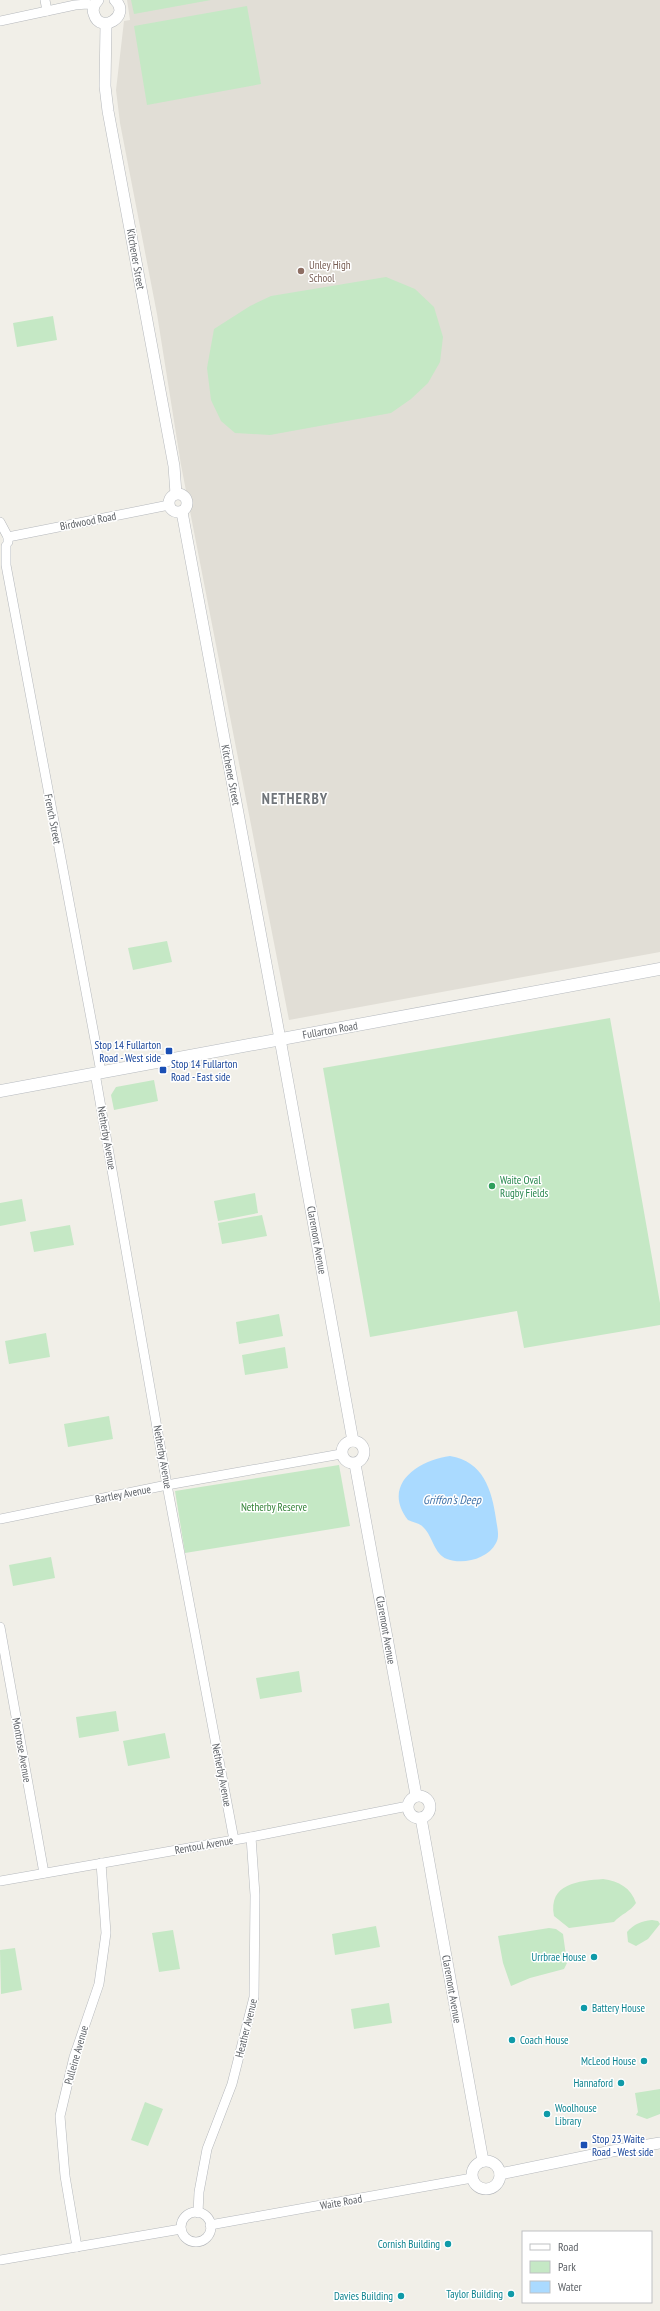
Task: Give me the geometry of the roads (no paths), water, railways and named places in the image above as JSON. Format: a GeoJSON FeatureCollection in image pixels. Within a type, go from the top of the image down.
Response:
{"type":"FeatureCollection","features":[{"type":"Feature","properties":{"kind":"main road","name":"Fullarton Road"},"geometry":{"type":"LineString","coordinates":[[0,1091],[660,969]]}},
{"type":"Feature","properties":{"kind":"street"},"geometry":{"type":"LineString","coordinates":[[45,0],[47,11]]}},
{"type":"Feature","properties":{"kind":"street"},"geometry":{"type":"LineString","coordinates":[[0,20],[81,4],[96,3],[94,16],[98,21],[106,24],[112,23],[119,16],[120,8],[115,0]]}},
{"type":"Feature","properties":{"kind":"street","name":"Kitchener Street"},"geometry":{"type":"LineString","coordinates":[[106,24],[105,86],[107,104],[174,466],[176,494]]}},
{"type":"Feature","properties":{"kind":"street"},"geometry":{"type":"LineString","coordinates":[[176,494],[184,496],[188,502],[186,509],[182,512],[172,511],[169,505],[170,499],[176,494]]}},
{"type":"Feature","properties":{"kind":"street","name":"Birdwood Road"},"geometry":{"type":"LineString","coordinates":[[3,541],[169,505]]}},
{"type":"Feature","properties":{"kind":"street","name":"Kitchener Street"},"geometry":{"type":"LineString","coordinates":[[182,512],[280,1039]]}},
{"type":"Feature","properties":{"kind":"street","name":"French Street"},"geometry":{"type":"LineString","coordinates":[[0,522],[6,565],[98,1073]]}},
{"type":"Feature","properties":{"kind":"street","name":"Claremont Avenue"},"geometry":{"type":"LineString","coordinates":[[280,1039],[353,1441]]}},
{"type":"Feature","properties":{"kind":"street","name":"Netherby Avenue"},"geometry":{"type":"LineString","coordinates":[[98,1073],[167,1485],[234,1840]]}},
{"type":"Feature","properties":{"kind":"street"},"geometry":{"type":"LineString","coordinates":[[353,1441],[359,1443],[364,1452],[362,1460],[355,1464],[345,1461],[342,1454],[344,1445],[353,1441]]}},
{"type":"Feature","properties":{"kind":"street","name":"Bartley Avenue"},"geometry":{"type":"LineString","coordinates":[[0,1519],[167,1485],[342,1454]]}},
{"type":"Feature","properties":{"kind":"street","name":"Claremont Avenue"},"geometry":{"type":"LineString","coordinates":[[355,1464],[416,1795]]}},
{"type":"Feature","properties":{"kind":"street","name":"Montrose Avenue"},"geometry":{"type":"LineString","coordinates":[[0,1627],[44,1873]]}},
{"type":"Feature","properties":{"kind":"street"},"geometry":{"type":"LineString","coordinates":[[416,1795],[424,1796],[430,1802],[430,1811],[421,1818],[413,1816],[408,1806],[410,1800],[416,1795]]}},
{"type":"Feature","properties":{"kind":"street","name":"Rentoul Avenue"},"geometry":{"type":"LineString","coordinates":[[0,1881],[251,1837],[408,1806]]}},
{"type":"Feature","properties":{"kind":"street","name":"Claremont Avenue"},"geometry":{"type":"LineString","coordinates":[[421,1818],[483,2161]]}},
{"type":"Feature","properties":{"kind":"street","name":"Heather Avenue"},"geometry":{"type":"LineString","coordinates":[[198,2213],[199,2192],[207,2148],[232,2084],[254,1997],[255,1895],[251,1837]]}},
{"type":"Feature","properties":{"kind":"street","name":"Pulleine Avenue"},"geometry":{"type":"LineString","coordinates":[[77,2247],[65,2176],[60,2116],[74,2057],[99,1984],[106,1933],[101,1863]]}},
{"type":"Feature","properties":{"kind":"street"},"geometry":{"type":"LineString","coordinates":[[500,2174],[612,2151],[660,2143]]}},
{"type":"Feature","properties":{"kind":"street"},"geometry":{"type":"LineString","coordinates":[[483,2161],[492,2162],[496,2165],[500,2174],[498,2184],[488,2189],[479,2188],[472,2178],[474,2168],[483,2161]]}},
{"type":"Feature","properties":{"kind":"street","name":"Waite Road"},"geometry":{"type":"LineString","coordinates":[[210,2225],[472,2178]]}},
{"type":"Feature","properties":{"kind":"street"},"geometry":{"type":"LineString","coordinates":[[198,2213],[206,2217],[210,2225],[209,2233],[200,2242],[188,2240],[181,2229],[186,2217],[198,2213]]}},
{"type":"Feature","properties":{"kind":"street"},"geometry":{"type":"LineString","coordinates":[[0,2260],[181,2229]]}},
{"type":"Feature","properties":{"kind":"water","name":"Griffon's Deep"},"geometry":{"type":"Polygon","coordinates":[[[450,1456],[471,1464],[484,1478],[492,1498],[498,1531],[496,1543],[492,1549],[481,1557],[467,1561],[453,1561],[443,1557],[436,1549],[430,1536],[424,1528],[419,1524],[408,1520],[401,1507],[399,1496],[401,1485],[407,1476],[426,1463],[438,1458],[450,1456]]]}},
{"type":"Feature","properties":{"kind":"place","name":"Unley High School"},"geometry":{"type":"Point","coordinates":[301,271]}},
{"type":"Feature","properties":{"kind":"place","name":"Stop 14 Fullarton Road - West side"},"geometry":{"type":"Point","coordinates":[169,1051]}},
{"type":"Feature","properties":{"kind":"place","name":"Stop 14 Fullarton Road - East side"},"geometry":{"type":"Point","coordinates":[163,1070]}},
{"type":"Feature","properties":{"kind":"place","name":"Waite Oval Rugby Fields"},"geometry":{"type":"Point","coordinates":[492,1186]}},
{"type":"Feature","properties":{"kind":"place","name":"Urrbrae House"},"geometry":{"type":"Point","coordinates":[594,1957]}},
{"type":"Feature","properties":{"kind":"place","name":"Battery House"},"geometry":{"type":"Point","coordinates":[584,2008]}},
{"type":"Feature","properties":{"kind":"place","name":"Coach House"},"geometry":{"type":"Point","coordinates":[512,2040]}},
{"type":"Feature","properties":{"kind":"place","name":"McLeod House"},"geometry":{"type":"Point","coordinates":[644,2061]}},
{"type":"Feature","properties":{"kind":"place","name":"Hannaford"},"geometry":{"type":"Point","coordinates":[621,2083]}},
{"type":"Feature","properties":{"kind":"place","name":"Woolhouse Library"},"geometry":{"type":"Point","coordinates":[547,2114]}},
{"type":"Feature","properties":{"kind":"place","name":"Stop 23 Waite Road - West side"},"geometry":{"type":"Point","coordinates":[584,2145]}},
{"type":"Feature","properties":{"kind":"place","name":"Cornish Building"},"geometry":{"type":"Point","coordinates":[448,2244]}},
{"type":"Feature","properties":{"kind":"place","name":"Taylor Building"},"geometry":{"type":"Point","coordinates":[511,2294]}},
{"type":"Feature","properties":{"kind":"place","name":"Davies Building"},"geometry":{"type":"Point","coordinates":[401,2296]}},
{"type":"Feature","properties":{"kind":"district","name":"NETHERBY"},"geometry":{"type":"Point","coordinates":[295,799]}},
{"type":"Feature","properties":{"kind":"park label","name":"Netherby Reserve"},"geometry":{"type":"Point","coordinates":[274,1507]}}]}
